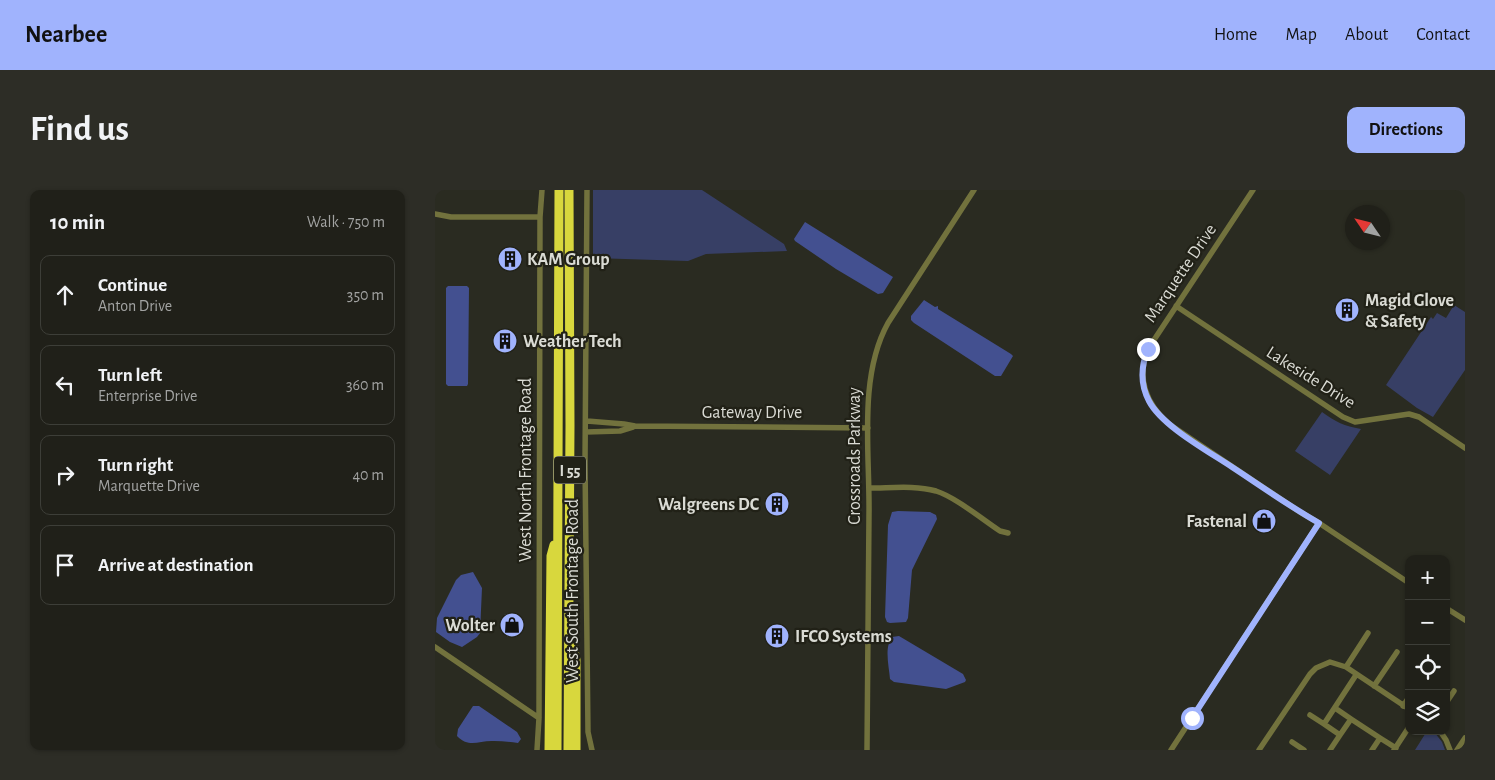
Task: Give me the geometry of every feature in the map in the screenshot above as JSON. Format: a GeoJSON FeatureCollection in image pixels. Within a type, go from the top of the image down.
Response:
{"type":"FeatureCollection","features":[{"type":"Feature","properties":{"kind":"highway","name":"I 55"},"geometry":{"type":"LineString","coordinates":[[557,750],[559,190]]}},
{"type":"Feature","properties":{"kind":"highway","name":"I 55"},"geometry":{"type":"LineString","coordinates":[[568,750],[569,190]]}},
{"type":"Feature","properties":{"kind":"highway"},"geometry":{"type":"LineString","coordinates":[[549,750],[551,556],[557,532]]}},
{"type":"Feature","properties":{"kind":"highway"},"geometry":{"type":"LineString","coordinates":[[568,620],[576,660],[577,750]]}},
{"type":"Feature","properties":{"kind":"street","name":"West North Frontage Road"},"geometry":{"type":"LineString","coordinates":[[537,750],[539,718],[540,217],[542,190]]}},
{"type":"Feature","properties":{"kind":"street","name":"West South Frontage Road"},"geometry":{"type":"LineString","coordinates":[[587,190],[587,732],[593,750]]}},
{"type":"Feature","properties":{"kind":"street","name":"Crossroads Parkway"},"geometry":{"type":"LineString","coordinates":[[867,750],[868,428],[870,378],[877,345],[888,323],[974,190]]}},
{"type":"Feature","properties":{"kind":"street","name":"Marquette Drive"},"geometry":{"type":"LineString","coordinates":[[1253,190],[1148,349],[1144,359],[1142,376],[1144,391],[1149,402],[1169,424],[1319,523]]}},
{"type":"Feature","properties":{"kind":"street"},"geometry":{"type":"LineString","coordinates":[[435,214],[450,217],[540,217]]}},
{"type":"Feature","properties":{"kind":"street","name":"Lakeside Drive"},"geometry":{"type":"LineString","coordinates":[[1176,306],[1343,417],[1355,422],[1409,414],[1419,417],[1465,448]]}},
{"type":"Feature","properties":{"kind":"street","name":"Gateway Drive"},"geometry":{"type":"LineString","coordinates":[[587,421],[635,426],[868,428]]}},
{"type":"Feature","properties":{"kind":"street","name":"Gateway Drive"},"geometry":{"type":"LineString","coordinates":[[586,432],[620,431],[635,426]]}},
{"type":"Feature","properties":{"kind":"street"},"geometry":{"type":"LineString","coordinates":[[869,488],[921,488],[937,491],[999,531],[1008,533]]}},
{"type":"Feature","properties":{"kind":"street"},"geometry":{"type":"LineString","coordinates":[[1171,750],[1319,523],[1405,580]]}},
{"type":"Feature","properties":{"kind":"street"},"geometry":{"type":"LineString","coordinates":[[1450,611],[1465,620]]}},
{"type":"Feature","properties":{"kind":"street"},"geometry":{"type":"LineString","coordinates":[[1346,667],[1368,633]]}},
{"type":"Feature","properties":{"kind":"street"},"geometry":{"type":"LineString","coordinates":[[435,647],[539,718]]}},
{"type":"Feature","properties":{"kind":"street"},"geometry":{"type":"LineString","coordinates":[[1374,686],[1397,652]]}},
{"type":"Feature","properties":{"kind":"street"},"geometry":{"type":"LineString","coordinates":[[1259,750],[1316,668],[1330,662],[1346,667],[1405,706]]}},
{"type":"Feature","properties":{"kind":"street"},"geometry":{"type":"LineString","coordinates":[[1324,724],[1356,675]]}},
{"type":"Feature","properties":{"kind":"street"},"geometry":{"type":"LineString","coordinates":[[1450,697],[1454,691]]}},
{"type":"Feature","properties":{"kind":"street"},"geometry":{"type":"LineString","coordinates":[[1335,708],[1395,749],[1405,734]]}},
{"type":"Feature","properties":{"kind":"street"},"geometry":{"type":"LineString","coordinates":[[1310,714],[1340,735]]}},
{"type":"Feature","properties":{"kind":"street"},"geometry":{"type":"LineString","coordinates":[[1331,749],[1351,719]]}},
{"type":"Feature","properties":{"kind":"street"},"geometry":{"type":"LineString","coordinates":[[1443,735],[1450,750]]}},
{"type":"Feature","properties":{"kind":"street"},"geometry":{"type":"LineString","coordinates":[[1372,750],[1380,738]]}},
{"type":"Feature","properties":{"kind":"street"},"geometry":{"type":"LineString","coordinates":[[1457,750],[1465,738]]}},
{"type":"Feature","properties":{"kind":"street"},"geometry":{"type":"LineString","coordinates":[[1292,742],[1304,750]]}},
{"type":"Feature","properties":{"kind":"shaded area"},"geometry":{"type":"Polygon","coordinates":[[[593,190],[702,190],[784,244],[787,251],[706,254],[688,261],[593,258],[593,190]]]}},
{"type":"Feature","properties":{"kind":"shaded area"},"geometry":{"type":"Polygon","coordinates":[[[805,222],[893,277],[883,293],[878,294],[836,269],[795,241],[794,239],[805,222]]]}},
{"type":"Feature","properties":{"kind":"shaded area"},"geometry":{"type":"Polygon","coordinates":[[[448,286],[467,286],[469,288],[467,386],[448,386],[446,384],[446,288],[448,286]]]}},
{"type":"Feature","properties":{"kind":"shaded area"},"geometry":{"type":"Polygon","coordinates":[[[924,300],[935,307],[938,306],[938,309],[1011,354],[1013,356],[1001,376],[995,376],[914,323],[911,320],[911,316],[924,300]]]}},
{"type":"Feature","properties":{"kind":"shaded area"},"geometry":{"type":"Polygon","coordinates":[[[1454,305],[1465,312],[1465,370],[1433,417],[1417,408],[1386,385],[1431,317],[1433,319],[1437,313],[1446,318],[1454,305]]]}},
{"type":"Feature","properties":{"kind":"shaded area"},"geometry":{"type":"Polygon","coordinates":[[[1322,412],[1340,423],[1361,429],[1330,475],[1295,451],[1322,412]]]}},
{"type":"Feature","properties":{"kind":"shaded area"},"geometry":{"type":"Polygon","coordinates":[[[892,512],[930,512],[936,515],[937,519],[912,570],[908,618],[906,622],[890,623],[887,622],[885,617],[888,525],[892,512]]]}},
{"type":"Feature","properties":{"kind":"shaded area"},"geometry":{"type":"Polygon","coordinates":[[[473,572],[482,588],[480,633],[462,647],[450,642],[436,632],[437,618],[456,580],[461,575],[473,572]]]}},
{"type":"Feature","properties":{"kind":"shaded area"},"geometry":{"type":"Polygon","coordinates":[[[899,636],[963,674],[965,682],[946,689],[894,682],[890,679],[888,646],[892,637],[899,636]]]}},
{"type":"Feature","properties":{"kind":"shaded area"},"geometry":{"type":"Polygon","coordinates":[[[473,706],[479,706],[517,732],[521,739],[518,743],[489,741],[470,743],[457,736],[458,729],[473,706]]]}},
{"type":"Feature","properties":{"kind":"shaded area"},"geometry":{"type":"Polygon","coordinates":[[[1424,735],[1437,735],[1445,750],[1415,750],[1424,735]]]}},
{"type":"Feature","properties":{"kind":"place","name":"KAM Group"},"geometry":{"type":"Point","coordinates":[510,259]}},
{"type":"Feature","properties":{"kind":"place","name":"Magid Glove & Safety"},"geometry":{"type":"Point","coordinates":[1347,310]}},
{"type":"Feature","properties":{"kind":"place","name":"Weather Tech"},"geometry":{"type":"Point","coordinates":[505,341]}},
{"type":"Feature","properties":{"kind":"place","name":"Walgreens DC"},"geometry":{"type":"Point","coordinates":[777,504]}},
{"type":"Feature","properties":{"kind":"place","name":"Fastenal"},"geometry":{"type":"Point","coordinates":[1264,521]}},
{"type":"Feature","properties":{"kind":"place","name":"Wolter"},"geometry":{"type":"Point","coordinates":[512,625]}},
{"type":"Feature","properties":{"kind":"place","name":"IFCO Systems"},"geometry":{"type":"Point","coordinates":[777,636]}},
{"type":"Feature","properties":{"kind":"route"},"geometry":{"type":"LineString","coordinates":[[1148,349],[1144,359],[1142,376],[1144,391],[1149,402],[1161,417],[1196,443],[1319,523],[1192,718]]}}]}
